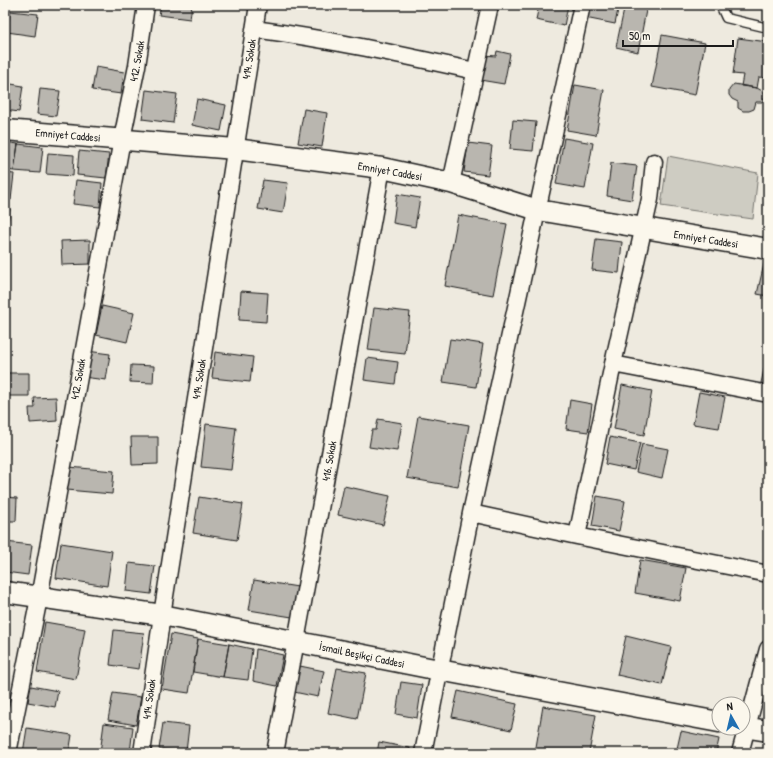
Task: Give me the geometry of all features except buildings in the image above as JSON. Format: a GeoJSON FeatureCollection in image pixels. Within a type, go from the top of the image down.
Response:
{"type":"FeatureCollection","features":[{"type":"Feature","properties":{"kind":"street","name":"412. Sokak"},"geometry":{"type":"LineString","coordinates":[[8,753],[40,598],[122,139],[137,66],[146,5]]}},
{"type":"Feature","properties":{"kind":"street","name":"414. Sokak"},"geometry":{"type":"LineString","coordinates":[[142,753],[162,615],[258,5]]}},
{"type":"Feature","properties":{"kind":"street"},"geometry":{"type":"LineString","coordinates":[[451,183],[490,5]]}},
{"type":"Feature","properties":{"kind":"street"},"geometry":{"type":"LineString","coordinates":[[422,753],[471,513],[582,5]]}},
{"type":"Feature","properties":{"kind":"street"},"geometry":{"type":"LineString","coordinates":[[254,29],[309,36],[362,46],[475,72]]}},
{"type":"Feature","properties":{"kind":"street","name":"Emniyet Caddesi"},"geometry":{"type":"LineString","coordinates":[[5,130],[235,149],[382,168],[451,183],[538,210],[768,249]]}},
{"type":"Feature","properties":{"kind":"street"},"geometry":{"type":"LineString","coordinates":[[577,536],[613,364],[650,199],[654,162]]}},
{"type":"Feature","properties":{"kind":"street","name":"416. Sokak"},"geometry":{"type":"LineString","coordinates":[[274,753],[296,641],[382,168]]}},
{"type":"Feature","properties":{"kind":"street"},"geometry":{"type":"LineString","coordinates":[[613,364],[768,394]]}},
{"type":"Feature","properties":{"kind":"street"},"geometry":{"type":"LineString","coordinates":[[471,513],[577,536],[768,574]]}},
{"type":"Feature","properties":{"kind":"street","name":"İsmail Beşikçi Caddesi"},"geometry":{"type":"LineString","coordinates":[[5,592],[162,615],[439,670],[711,721]]}},
{"type":"Feature","properties":{"kind":"street"},"geometry":{"type":"LineString","coordinates":[[751,707],[768,649]]}},
{"type":"Feature","properties":{"kind":"street"},"geometry":{"type":"LineString","coordinates":[[751,728],[768,731]]}},
{"type":"Feature","properties":{"kind":"street"},"geometry":{"type":"LineString","coordinates":[[740,753],[743,736]]}},
{"type":"Feature","properties":{"kind":"lane"},"geometry":{"type":"LineString","coordinates":[[720,5],[726,18],[768,28]]}},
{"type":"Feature","properties":{"kind":"shaded area"},"geometry":{"type":"Polygon","coordinates":[[[668,156],[758,173],[753,219],[661,206],[668,156]]]}}]}
